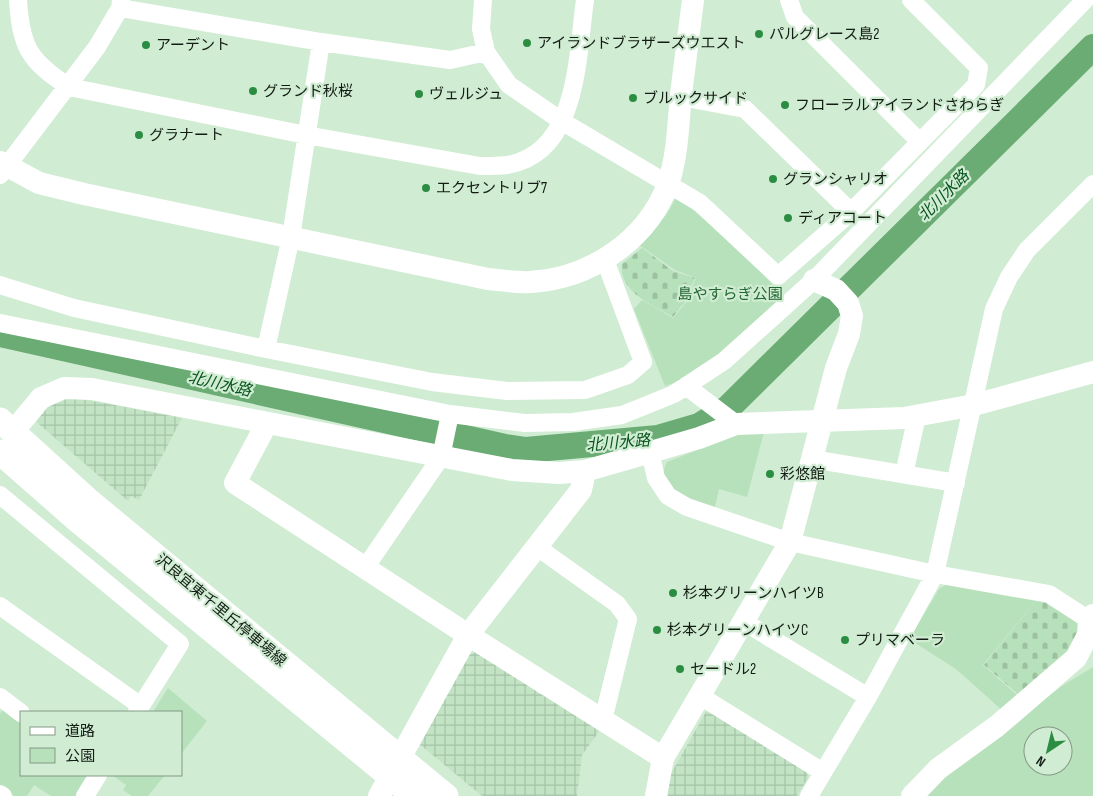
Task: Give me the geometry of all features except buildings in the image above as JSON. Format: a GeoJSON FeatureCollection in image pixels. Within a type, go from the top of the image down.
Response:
{"type":"FeatureCollection","features":[{"type":"Feature","properties":{"kind":"main road","name":"沢良宜東千里丘停車場線"},"geometry":{"type":"LineString","coordinates":[[4,435],[75,518],[414,796]]}},
{"type":"Feature","properties":{"kind":"main road","name":"沢良宜東千里丘停車場線"},"geometry":{"type":"LineString","coordinates":[[390,777],[446,796]]}},
{"type":"Feature","properties":{"kind":"street"},"geometry":{"type":"LineString","coordinates":[[18,0],[20,31],[30,53],[49,74],[69,88],[306,135],[480,166],[508,165],[530,157],[548,142],[563,122],[571,101],[585,0]]}},
{"type":"Feature","properties":{"kind":"street"},"geometry":{"type":"LineString","coordinates":[[483,0],[481,28],[486,52],[509,84],[563,122],[700,204],[778,276],[851,212],[976,85],[979,68],[910,0]]}},
{"type":"Feature","properties":{"kind":"street"},"geometry":{"type":"LineString","coordinates":[[486,52],[450,60],[321,42],[120,4],[97,48],[69,88],[2,168],[40,182],[84,194],[488,279],[529,282],[561,278],[605,260],[625,244],[643,225],[667,185],[674,163],[681,117],[681,97],[693,0]]}},
{"type":"Feature","properties":{"kind":"street"},"geometry":{"type":"LineString","coordinates":[[789,0],[795,17],[920,142]]}},
{"type":"Feature","properties":{"kind":"street"},"geometry":{"type":"LineString","coordinates":[[0,323],[450,414],[525,423],[573,422],[622,415],[674,394],[724,360],[814,280],[1085,0]]}},
{"type":"Feature","properties":{"kind":"street"},"geometry":{"type":"LineString","coordinates":[[266,349],[291,237],[321,42]]}},
{"type":"Feature","properties":{"kind":"street"},"geometry":{"type":"LineString","coordinates":[[681,97],[745,109],[760,120],[851,212]]}},
{"type":"Feature","properties":{"kind":"street"},"geometry":{"type":"LineString","coordinates":[[809,796],[868,697],[935,574],[994,309],[1009,277],[1027,250],[1093,184]]}},
{"type":"Feature","properties":{"kind":"street"},"geometry":{"type":"LineString","coordinates":[[0,285],[74,308],[432,382],[507,391],[585,390],[628,375],[643,362],[605,260]]}},
{"type":"Feature","properties":{"kind":"street"},"geometry":{"type":"LineString","coordinates":[[656,796],[663,758],[790,542],[836,368],[849,334],[852,316],[842,297],[814,280]]}},
{"type":"Feature","properties":{"kind":"street"},"geometry":{"type":"LineString","coordinates":[[4,435],[40,398],[64,388],[92,389],[512,470],[560,473],[585,471],[699,438],[736,424],[821,422],[917,416],[974,405],[1093,372]]}},
{"type":"Feature","properties":{"kind":"street"},"geometry":{"type":"LineString","coordinates":[[686,386],[736,424]]}},
{"type":"Feature","properties":{"kind":"street"},"geometry":{"type":"LineString","coordinates":[[365,568],[441,457],[450,414]]}},
{"type":"Feature","properties":{"kind":"street"},"geometry":{"type":"LineString","coordinates":[[904,474],[917,416]]}},
{"type":"Feature","properties":{"kind":"street"},"geometry":{"type":"LineString","coordinates":[[267,423],[235,483],[468,635],[663,758]]}},
{"type":"Feature","properties":{"kind":"street"},"geometry":{"type":"LineString","coordinates":[[650,452],[656,478],[668,496],[687,507],[790,542],[935,574],[1049,594],[1091,618],[1088,635],[1076,658],[996,726],[938,769],[912,796]]}},
{"type":"Feature","properties":{"kind":"street"},"geometry":{"type":"LineString","coordinates":[[812,459],[956,483]]}},
{"type":"Feature","properties":{"kind":"street"},"geometry":{"type":"LineString","coordinates":[[390,777],[468,635],[581,490],[585,471]]}},
{"type":"Feature","properties":{"kind":"street"},"geometry":{"type":"LineString","coordinates":[[0,496],[180,644],[139,709],[0,606]]}},
{"type":"Feature","properties":{"kind":"street"},"geometry":{"type":"LineString","coordinates":[[537,547],[617,604],[628,619],[603,720]]}},
{"type":"Feature","properties":{"kind":"street"},"geometry":{"type":"LineString","coordinates":[[744,622],[868,697]]}},
{"type":"Feature","properties":{"kind":"street"},"geometry":{"type":"LineString","coordinates":[[700,696],[823,772]]}},
{"type":"Feature","properties":{"kind":"street"},"geometry":{"type":"LineString","coordinates":[[0,698],[20,711]]}},
{"type":"Feature","properties":{"kind":"street"},"geometry":{"type":"LineString","coordinates":[[85,796],[97,776]]}},
{"type":"Feature","properties":{"kind":"shaded area"},"geometry":{"type":"Polygon","coordinates":[[[77,398],[182,418],[139,500],[131,496],[128,501],[33,419],[54,400],[77,398]]]}},
{"type":"Feature","properties":{"kind":"shaded area"},"geometry":{"type":"Polygon","coordinates":[[[475,652],[600,730],[582,755],[577,796],[482,796],[417,742],[465,657],[475,652]]]}},
{"type":"Feature","properties":{"kind":"shaded area"},"geometry":{"type":"Polygon","coordinates":[[[707,710],[806,768],[808,778],[797,796],[668,796],[669,777],[707,710]]]}},
{"type":"Feature","properties":{"kind":"green space","name":"島やすらぎ公園"},"geometry":{"type":"Polygon","coordinates":[[[677,196],[748,258],[784,297],[728,348],[698,370],[665,386],[634,309],[642,300],[673,318],[687,301],[696,278],[675,270],[639,245],[667,214],[677,196]]]}},
{"type":"Feature","properties":{"kind":"green space"},"geometry":{"type":"Polygon","coordinates":[[[642,248],[673,271],[695,278],[686,300],[673,317],[638,296],[625,282],[622,274],[622,264],[642,248]]]}},
{"type":"Feature","properties":{"kind":"green space"},"geometry":{"type":"Polygon","coordinates":[[[765,428],[747,497],[719,489],[714,511],[682,496],[661,477],[667,462],[748,430],[765,428]]]}},
{"type":"Feature","properties":{"kind":"green space"},"geometry":{"type":"Polygon","coordinates":[[[949,583],[1038,598],[983,665],[1018,696],[1004,712],[956,669],[909,639],[939,589],[949,583]]]}},
{"type":"Feature","properties":{"kind":"green space"},"geometry":{"type":"Polygon","coordinates":[[[1038,598],[1081,624],[1081,639],[1019,695],[984,665],[1038,598]]]}},
{"type":"Feature","properties":{"kind":"green space"},"geometry":{"type":"Polygon","coordinates":[[[1093,667],[1093,796],[920,796],[1062,686],[1093,667]]]}},
{"type":"Feature","properties":{"kind":"green space"},"geometry":{"type":"Polygon","coordinates":[[[168,688],[207,721],[182,753],[182,711],[154,711],[168,688]]]}},
{"type":"Feature","properties":{"kind":"green space"},"geometry":{"type":"Polygon","coordinates":[[[3,710],[20,722],[20,776],[88,776],[77,796],[51,796],[34,785],[27,796],[14,796],[0,786],[0,714],[3,710]]]}},
{"type":"Feature","properties":{"kind":"green space"},"geometry":{"type":"Polygon","coordinates":[[[113,776],[164,776],[148,796],[132,796],[123,790],[126,785],[113,776]]]}},
{"type":"Feature","properties":{"kind":"waterway","name":"北川水路"},"geometry":{"type":"LineString","coordinates":[[0,334],[505,447],[526,450],[658,438],[699,426],[728,408],[1093,47]]}},
{"type":"Feature","properties":{"kind":"place","name":"パルグレース島2"},"geometry":{"type":"Point","coordinates":[759,34]}},
{"type":"Feature","properties":{"kind":"place","name":"アイランドブラザーズウエスト"},"geometry":{"type":"Point","coordinates":[527,43]}},
{"type":"Feature","properties":{"kind":"place","name":"アーデント"},"geometry":{"type":"Point","coordinates":[146,45]}},
{"type":"Feature","properties":{"kind":"place","name":"グランド秋桜"},"geometry":{"type":"Point","coordinates":[253,91]}},
{"type":"Feature","properties":{"kind":"place","name":"ヴェルジュ"},"geometry":{"type":"Point","coordinates":[419,94]}},
{"type":"Feature","properties":{"kind":"place","name":"ブルックサイド"},"geometry":{"type":"Point","coordinates":[633,98]}},
{"type":"Feature","properties":{"kind":"place","name":"フローラルアイランドさわらぎ"},"geometry":{"type":"Point","coordinates":[785,105]}},
{"type":"Feature","properties":{"kind":"place","name":"グラナート"},"geometry":{"type":"Point","coordinates":[139,135]}},
{"type":"Feature","properties":{"kind":"place","name":"グランシャリオ"},"geometry":{"type":"Point","coordinates":[773,179]}},
{"type":"Feature","properties":{"kind":"place","name":"エクセントリブ7"},"geometry":{"type":"Point","coordinates":[426,188]}},
{"type":"Feature","properties":{"kind":"place","name":"ディアコート"},"geometry":{"type":"Point","coordinates":[788,218]}},
{"type":"Feature","properties":{"kind":"place","name":"彩悠館"},"geometry":{"type":"Point","coordinates":[770,474]}},
{"type":"Feature","properties":{"kind":"place","name":"杉本グリーンハイツB"},"geometry":{"type":"Point","coordinates":[673,593]}},
{"type":"Feature","properties":{"kind":"place","name":"杉本グリーンハイツC"},"geometry":{"type":"Point","coordinates":[657,630]}},
{"type":"Feature","properties":{"kind":"place","name":"プリマベーラ"},"geometry":{"type":"Point","coordinates":[845,640]}},
{"type":"Feature","properties":{"kind":"place","name":"セードル2"},"geometry":{"type":"Point","coordinates":[680,669]}}]}
